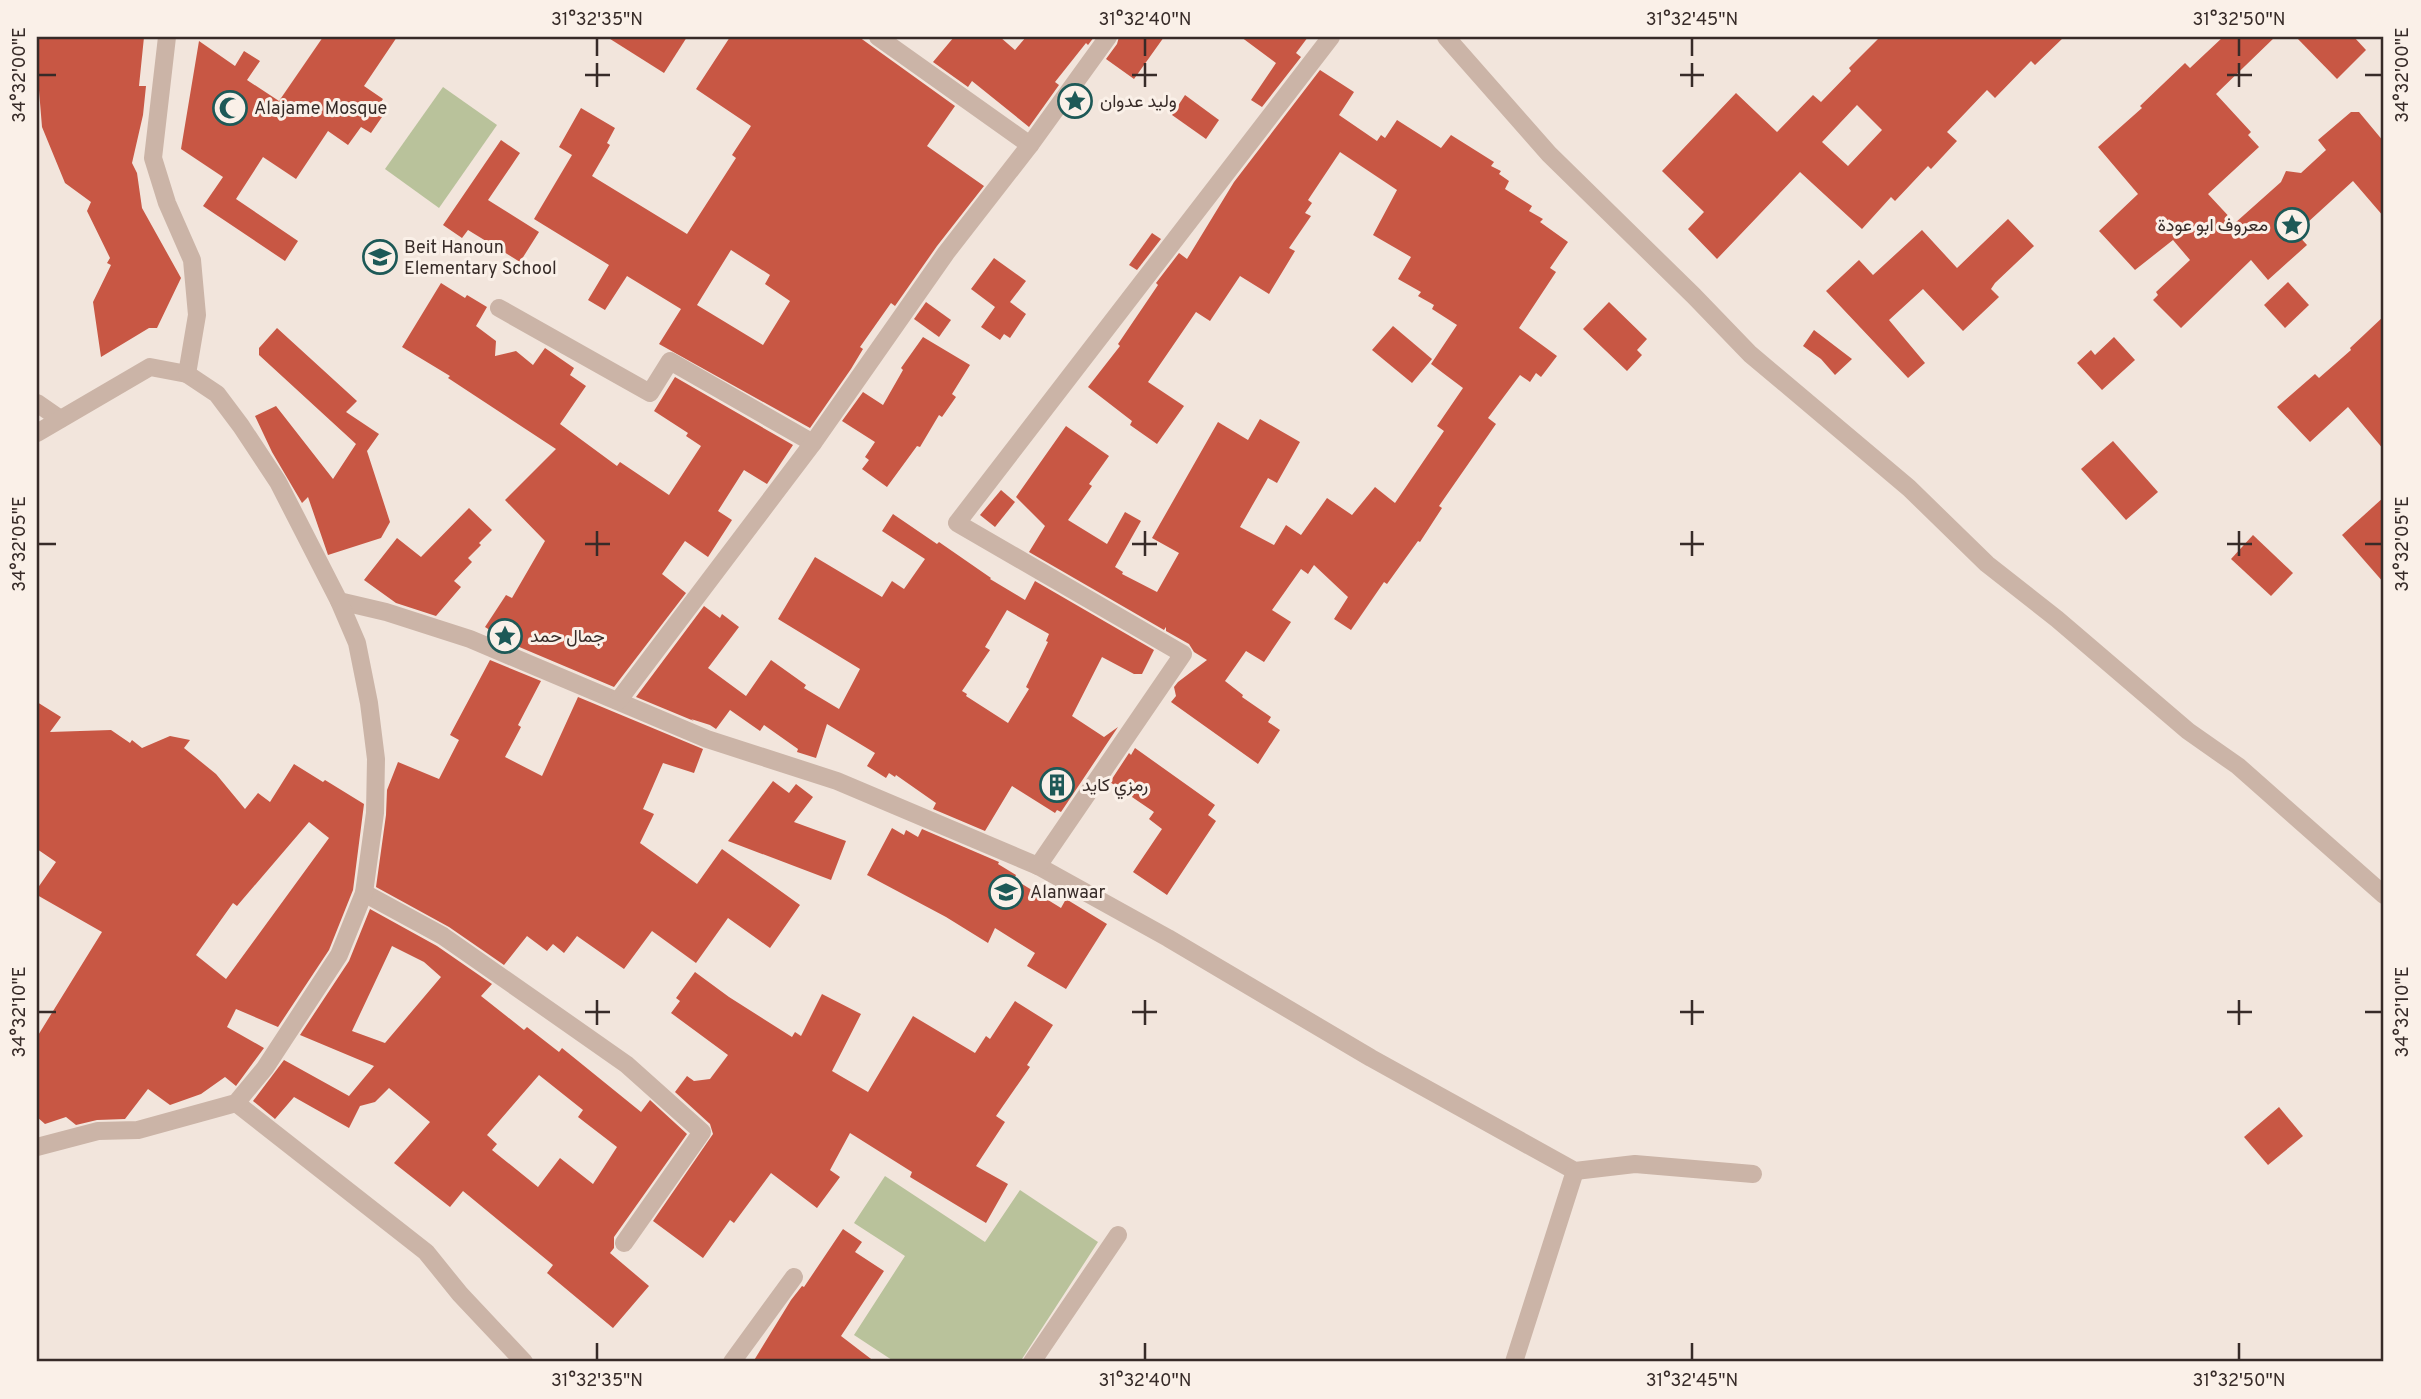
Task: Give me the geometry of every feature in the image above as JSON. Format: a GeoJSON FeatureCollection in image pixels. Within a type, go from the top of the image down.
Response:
{"type":"FeatureCollection","features":[{"type":"Feature","properties":{"kind":"street"},"geometry":{"type":"LineString","coordinates":[[167,37],[153,158],[167,204],[192,260],[197,315],[187,374]]}},
{"type":"Feature","properties":{"kind":"street"},"geometry":{"type":"LineString","coordinates":[[878,37],[1030,145]]}},
{"type":"Feature","properties":{"kind":"street"},"geometry":{"type":"LineString","coordinates":[[618,701],[813,443],[946,253],[1030,145],[1108,37]]}},
{"type":"Feature","properties":{"kind":"street"},"geometry":{"type":"LineString","coordinates":[[1038,866],[1183,654],[957,523],[1331,37]]}},
{"type":"Feature","properties":{"kind":"street"},"geometry":{"type":"LineString","coordinates":[[1446,37],[1549,153],[1750,354],[1909,488],[1987,564],[2057,619],[2188,731],[2238,766],[2384,895]]}},
{"type":"Feature","properties":{"kind":"street"},"geometry":{"type":"LineString","coordinates":[[499,308],[650,393],[670,361],[813,443]]}},
{"type":"Feature","properties":{"kind":"street"},"geometry":{"type":"LineString","coordinates":[[37,433],[150,367],[187,374],[217,394],[278,482],[340,601],[357,643],[369,703],[376,759],[375,813],[364,893],[340,955],[265,1068],[236,1102],[138,1129],[98,1131],[37,1147]]}},
{"type":"Feature","properties":{"kind":"street"},"geometry":{"type":"LineString","coordinates":[[37,403],[60,419]]}},
{"type":"Feature","properties":{"kind":"street"},"geometry":{"type":"LineString","coordinates":[[340,601],[386,612],[470,639],[707,739],[837,780],[1038,866],[1168,937],[1371,1058],[1575,1171],[1635,1164],[1753,1174]]}},
{"type":"Feature","properties":{"kind":"street"},"geometry":{"type":"LineString","coordinates":[[364,893],[443,936],[626,1064],[702,1132],[624,1243]]}},
{"type":"Feature","properties":{"kind":"street"},"geometry":{"type":"LineString","coordinates":[[236,1102],[426,1252],[460,1294],[523,1362]]}},
{"type":"Feature","properties":{"kind":"street"},"geometry":{"type":"LineString","coordinates":[[1514,1362],[1575,1171]]}},
{"type":"Feature","properties":{"kind":"street"},"geometry":{"type":"LineString","coordinates":[[1032,1362],[1118,1236]]}},
{"type":"Feature","properties":{"kind":"street"},"geometry":{"type":"LineString","coordinates":[[732,1362],[794,1277]]}},
{"type":"Feature","properties":{"kind":"green space"},"geometry":{"type":"Polygon","coordinates":[[[443,87],[497,125],[439,208],[385,169],[443,87]]]}},
{"type":"Feature","properties":{"kind":"green space"},"geometry":{"type":"Polygon","coordinates":[[[885,1176],[985,1242],[1020,1190],[1098,1242],[1020,1362],[895,1362],[854,1335],[905,1256],[854,1223],[885,1176]]]}},
{"type":"Feature","properties":{"kind":"building"},"geometry":{"type":"Polygon","coordinates":[[[37,37],[144,37],[139,86],[146,86],[143,115],[132,163],[137,173],[142,208],[181,278],[157,328],[149,328],[101,357],[93,302],[111,265],[107,263],[110,258],[87,211],[91,202],[65,183],[42,127],[37,37]]]}},
{"type":"Feature","properties":{"kind":"building"},"geometry":{"type":"Polygon","coordinates":[[[323,37],[397,37],[364,86],[383,99],[376,109],[384,114],[371,133],[361,127],[348,145],[328,131],[296,179],[263,157],[236,199],[298,241],[285,261],[203,206],[223,177],[181,149],[199,41],[235,66],[244,51],[260,61],[247,80],[279,101],[323,37]]]}},
{"type":"Feature","properties":{"kind":"building"},"geometry":{"type":"Polygon","coordinates":[[[607,37],[687,37],[664,73],[607,37]]]}},
{"type":"Feature","properties":{"kind":"building"},"geometry":{"type":"Polygon","coordinates":[[[730,37],[859,37],[955,106],[927,146],[984,186],[895,306],[891,303],[860,347],[863,349],[851,369],[810,428],[659,344],[681,309],[627,276],[605,310],[588,300],[609,265],[534,219],[572,155],[559,147],[581,108],[615,128],[607,143],[610,145],[592,176],[687,234],[736,158],[732,155],[751,126],[696,89],[730,37]],[[731,250],[697,305],[763,345],[790,301],[765,284],[770,275],[731,250]]]}},
{"type":"Feature","properties":{"kind":"building"},"geometry":{"type":"Polygon","coordinates":[[[954,37],[1000,37],[1015,50],[1026,37],[1094,37],[1088,45],[1086,43],[1055,82],[1059,85],[1029,127],[972,81],[968,87],[933,62],[954,37]]]}},
{"type":"Feature","properties":{"kind":"building"},"geometry":{"type":"Polygon","coordinates":[[[1119,37],[1164,37],[1134,79],[1106,59],[1119,37]]]}},
{"type":"Feature","properties":{"kind":"building"},"geometry":{"type":"Polygon","coordinates":[[[1241,37],[1308,37],[1296,53],[1301,57],[1262,107],[1251,100],[1276,63],[1241,37]]]}},
{"type":"Feature","properties":{"kind":"building"},"geometry":{"type":"Polygon","coordinates":[[[1880,37],[2064,37],[2035,65],[2031,61],[1995,98],[1987,90],[1947,132],[1957,141],[1931,169],[1928,166],[1895,201],[1891,197],[1862,229],[1800,172],[1717,259],[1688,229],[1704,212],[1662,171],[1736,93],[1777,132],[1813,95],[1821,102],[1851,71],[1849,68],[1880,37]],[[1857,105],[1822,142],[1848,166],[1882,130],[1857,105]]]}},
{"type":"Feature","properties":{"kind":"building"},"geometry":{"type":"Polygon","coordinates":[[[2223,37],[2275,37],[2216,94],[2251,132],[2248,135],[2259,147],[2208,194],[2235,223],[2281,182],[2286,171],[2301,173],[2326,150],[2318,140],[2351,112],[2359,112],[2384,142],[2384,217],[2353,181],[2296,233],[2307,245],[2268,280],[2251,260],[2181,328],[2153,300],[2158,295],[2156,292],[2190,260],[2173,240],[2135,270],[2099,231],[2138,194],[2098,147],[2142,108],[2140,106],[2185,63],[2190,68],[2223,37]]]}},
{"type":"Feature","properties":{"kind":"building"},"geometry":{"type":"Polygon","coordinates":[[[2296,37],[2354,37],[2366,50],[2337,79],[2296,37]]]}},
{"type":"Feature","properties":{"kind":"building"},"geometry":{"type":"Polygon","coordinates":[[[1320,70],[1354,92],[1339,115],[1377,141],[1381,135],[1385,138],[1397,120],[1441,148],[1451,135],[1494,162],[1491,166],[1501,171],[1499,174],[1509,181],[1505,189],[1532,206],[1529,211],[1543,219],[1540,222],[1568,242],[1550,268],[1556,272],[1519,328],[1557,356],[1541,377],[1536,373],[1530,382],[1520,375],[1488,418],[1496,424],[1439,506],[1442,508],[1420,542],[1418,541],[1387,584],[1384,582],[1351,630],[1334,619],[1348,597],[1314,565],[1308,574],[1301,569],[1272,610],[1291,622],[1264,662],[1246,651],[1225,681],[1243,695],[1242,697],[1271,717],[1268,722],[1280,730],[1258,764],[1171,702],[1176,696],[1174,687],[1178,682],[1207,660],[1194,652],[1189,644],[1166,631],[1166,627],[1164,630],[1029,552],[1045,526],[1016,497],[1066,426],[1109,456],[1068,520],[1107,544],[1125,512],[1141,521],[1115,567],[1123,572],[1122,574],[1157,592],[1179,553],[1152,538],[1218,422],[1248,440],[1260,419],[1300,442],[1277,483],[1268,478],[1240,527],[1274,545],[1286,525],[1301,535],[1327,498],[1352,515],[1375,487],[1395,503],[1444,431],[1437,426],[1463,388],[1431,364],[1457,325],[1432,309],[1434,305],[1418,296],[1421,292],[1398,279],[1411,257],[1373,235],[1397,190],[1340,152],[1308,200],[1312,203],[1305,213],[1311,216],[1289,248],[1295,251],[1269,294],[1240,276],[1210,321],[1196,312],[1148,382],[1184,406],[1157,444],[1130,425],[1132,421],[1088,387],[1120,346],[1118,344],[1158,285],[1156,283],[1179,253],[1187,259],[1234,182],[1320,70]]]}},
{"type":"Feature","properties":{"kind":"building"},"geometry":{"type":"Polygon","coordinates":[[[1185,95],[1219,120],[1206,139],[1172,115],[1185,95]]]}},
{"type":"Feature","properties":{"kind":"building"},"geometry":{"type":"Polygon","coordinates":[[[501,140],[520,153],[488,200],[539,232],[520,262],[468,230],[462,238],[443,225],[501,140]]]}},
{"type":"Feature","properties":{"kind":"building"},"geometry":{"type":"Polygon","coordinates":[[[2008,219],[2034,246],[1995,283],[1991,289],[1999,297],[1963,331],[1923,289],[1889,320],[1925,363],[1908,378],[1826,291],[1859,260],[1873,275],[1922,230],[1957,268],[2008,219]]]}},
{"type":"Feature","properties":{"kind":"building"},"geometry":{"type":"Polygon","coordinates":[[[1152,233],[1161,239],[1137,270],[1129,265],[1152,233]]]}},
{"type":"Feature","properties":{"kind":"building"},"geometry":{"type":"Polygon","coordinates":[[[994,258],[1026,281],[1010,302],[1026,314],[1010,338],[1004,334],[1000,340],[981,327],[995,307],[971,289],[994,258]]]}},
{"type":"Feature","properties":{"kind":"building"},"geometry":{"type":"Polygon","coordinates":[[[2288,282],[2309,305],[2285,328],[2264,305],[2288,282]]]}},
{"type":"Feature","properties":{"kind":"building"},"geometry":{"type":"Polygon","coordinates":[[[441,283],[465,298],[467,295],[487,307],[476,326],[496,341],[495,356],[516,351],[533,365],[545,348],[574,368],[570,375],[586,386],[560,424],[617,466],[620,462],[669,495],[701,446],[686,436],[688,433],[654,411],[675,377],[793,445],[767,484],[744,470],[718,511],[732,520],[708,557],[685,541],[662,574],[686,593],[614,687],[500,639],[501,637],[485,627],[506,595],[512,598],[545,541],[505,500],[556,449],[448,378],[450,376],[402,347],[441,283]]]}},
{"type":"Feature","properties":{"kind":"building"},"geometry":{"type":"Polygon","coordinates":[[[926,302],[951,320],[939,337],[914,319],[926,302]]]}},
{"type":"Feature","properties":{"kind":"building"},"geometry":{"type":"Polygon","coordinates":[[[1609,302],[1647,339],[1637,350],[1642,355],[1627,371],[1583,329],[1609,302]]]}},
{"type":"Feature","properties":{"kind":"building"},"geometry":{"type":"Polygon","coordinates":[[[2384,316],[2384,450],[2348,407],[2310,442],[2277,407],[2315,374],[2319,378],[2384,316]]]}},
{"type":"Feature","properties":{"kind":"building"},"geometry":{"type":"Polygon","coordinates":[[[1393,326],[1432,359],[1412,383],[1372,350],[1393,326]]]}},
{"type":"Feature","properties":{"kind":"building"},"geometry":{"type":"Polygon","coordinates":[[[277,328],[357,401],[346,412],[379,434],[367,451],[390,522],[381,538],[328,555],[308,497],[302,503],[272,452],[255,416],[276,406],[333,479],[356,444],[259,355],[259,348],[277,328]]]}},
{"type":"Feature","properties":{"kind":"building"},"geometry":{"type":"Polygon","coordinates":[[[1814,330],[1852,359],[1835,375],[1821,359],[1803,346],[1814,330]]]}},
{"type":"Feature","properties":{"kind":"building"},"geometry":{"type":"Polygon","coordinates":[[[923,337],[970,365],[952,394],[956,397],[942,417],[939,415],[920,447],[917,446],[887,487],[862,469],[869,460],[865,457],[875,442],[842,421],[863,392],[883,405],[903,370],[901,368],[923,337]]]}},
{"type":"Feature","properties":{"kind":"building"},"geometry":{"type":"Polygon","coordinates":[[[2114,337],[2135,360],[2102,390],[2077,363],[2091,350],[2095,355],[2114,337]]]}},
{"type":"Feature","properties":{"kind":"building"},"geometry":{"type":"Polygon","coordinates":[[[2113,441],[2158,492],[2126,520],[2081,469],[2113,441]]]}},
{"type":"Feature","properties":{"kind":"building"},"geometry":{"type":"Polygon","coordinates":[[[1001,490],[1015,502],[995,527],[980,515],[1001,490]]]}},
{"type":"Feature","properties":{"kind":"building"},"geometry":{"type":"Polygon","coordinates":[[[2384,497],[2384,583],[2342,535],[2384,497]]]}},
{"type":"Feature","properties":{"kind":"building"},"geometry":{"type":"Polygon","coordinates":[[[469,508],[492,530],[468,558],[472,562],[454,581],[461,587],[436,616],[396,603],[364,580],[397,538],[421,557],[469,508]]]}},
{"type":"Feature","properties":{"kind":"building"},"geometry":{"type":"Polygon","coordinates":[[[893,514],[1025,600],[1035,581],[1154,650],[1142,674],[1134,674],[1102,657],[1072,716],[1104,737],[1118,727],[1061,812],[1057,810],[1055,813],[1012,786],[985,831],[933,809],[936,803],[896,775],[895,777],[889,773],[886,778],[867,766],[875,753],[827,724],[816,758],[797,752],[798,749],[764,725],[760,731],[730,710],[716,729],[636,697],[704,606],[720,618],[722,614],[739,627],[708,668],[746,696],[771,660],[806,685],[804,688],[839,709],[860,669],[778,619],[815,557],[882,597],[892,581],[904,589],[925,559],[882,531],[893,514]],[[1007,610],[985,647],[990,650],[962,691],[1008,723],[1029,689],[1026,687],[1048,642],[1046,641],[1049,634],[1007,610]]]}},
{"type":"Feature","properties":{"kind":"building"},"geometry":{"type":"Polygon","coordinates":[[[2253,535],[2293,573],[2271,596],[2231,559],[2253,535]]]}},
{"type":"Feature","properties":{"kind":"building"},"geometry":{"type":"Polygon","coordinates":[[[490,660],[541,681],[505,757],[542,776],[578,697],[703,749],[694,773],[663,763],[643,809],[654,814],[640,843],[697,884],[722,849],[800,905],[770,948],[728,918],[696,963],[652,931],[624,969],[577,936],[564,953],[553,944],[547,951],[527,936],[504,965],[449,927],[376,887],[387,790],[398,762],[439,779],[459,740],[450,735],[490,660]]]}},
{"type":"Feature","properties":{"kind":"building"},"geometry":{"type":"Polygon","coordinates":[[[37,702],[61,717],[50,732],[111,730],[142,748],[170,736],[190,740],[184,748],[216,774],[245,809],[258,793],[270,802],[294,764],[364,804],[353,890],[329,950],[278,1027],[236,1009],[227,1027],[264,1048],[236,1086],[225,1077],[201,1094],[170,1105],[148,1089],[125,1119],[97,1120],[76,1125],[66,1117],[45,1124],[37,1117],[37,1037],[102,932],[37,895],[37,889],[56,862],[37,849],[37,702]],[[309,822],[237,906],[233,903],[196,955],[226,979],[329,838],[309,822]]]}},
{"type":"Feature","properties":{"kind":"building"},"geometry":{"type":"Polygon","coordinates":[[[1135,748],[1215,805],[1208,815],[1216,821],[1167,895],[1133,872],[1162,829],[1149,819],[1154,812],[1110,782],[1135,748]]]}},
{"type":"Feature","properties":{"kind":"building"},"geometry":{"type":"Polygon","coordinates":[[[773,781],[789,793],[796,784],[813,797],[794,822],[846,841],[831,880],[728,841],[773,781]]]}},
{"type":"Feature","properties":{"kind":"building"},"geometry":{"type":"Polygon","coordinates":[[[892,828],[904,835],[906,830],[918,837],[922,829],[999,862],[998,864],[1016,875],[1014,879],[1061,908],[1066,899],[1107,924],[1066,989],[1027,966],[1035,953],[995,928],[988,943],[867,875],[892,828]]]}},
{"type":"Feature","properties":{"kind":"building"},"geometry":{"type":"Polygon","coordinates":[[[370,909],[437,946],[492,984],[481,996],[524,1030],[527,1027],[559,1052],[562,1048],[641,1112],[650,1100],[687,1134],[614,1237],[614,1248],[610,1253],[649,1286],[613,1328],[547,1273],[553,1265],[463,1191],[450,1207],[394,1163],[430,1122],[389,1088],[375,1102],[360,1106],[349,1128],[294,1097],[275,1119],[253,1101],[284,1060],[349,1096],[374,1066],[300,1035],[349,961],[370,909]],[[392,946],[352,1031],[385,1043],[441,977],[424,962],[392,946]],[[539,1075],[487,1135],[497,1144],[492,1150],[538,1187],[560,1158],[593,1184],[617,1147],[578,1117],[583,1110],[539,1075]]]}},
{"type":"Feature","properties":{"kind":"building"},"geometry":{"type":"Polygon","coordinates":[[[695,972],[792,1037],[795,1032],[801,1036],[822,994],[861,1014],[832,1071],[868,1092],[913,1016],[975,1053],[986,1036],[990,1039],[1015,1001],[1053,1025],[1027,1065],[1030,1067],[996,1116],[1005,1122],[976,1166],[1008,1184],[986,1223],[910,1177],[912,1172],[850,1133],[830,1170],[840,1177],[817,1208],[771,1173],[734,1223],[730,1220],[703,1258],[653,1221],[713,1134],[710,1124],[675,1092],[687,1076],[694,1081],[710,1079],[728,1055],[671,1013],[680,1001],[676,998],[695,972]]]}},
{"type":"Feature","properties":{"kind":"building"},"geometry":{"type":"Polygon","coordinates":[[[2279,1107],[2303,1136],[2268,1165],[2244,1137],[2279,1107]]]}},
{"type":"Feature","properties":{"kind":"building"},"geometry":{"type":"Polygon","coordinates":[[[843,1229],[862,1242],[855,1252],[884,1271],[841,1336],[875,1362],[753,1362],[791,1300],[802,1286],[804,1287],[843,1229]]]}},
{"type":"Feature","properties":{"kind":"place","name":"وليد عدوان"},"geometry":{"type":"Point","coordinates":[1075,101]}},
{"type":"Feature","properties":{"kind":"place","name":"Alajame Mosque"},"geometry":{"type":"Point","coordinates":[230,108]}},
{"type":"Feature","properties":{"kind":"place","name":"معروف ابو عودة"},"geometry":{"type":"Point","coordinates":[2292,225]}},
{"type":"Feature","properties":{"kind":"place","name":"Beit Hanoun Elementary School"},"geometry":{"type":"Point","coordinates":[380,257]}},
{"type":"Feature","properties":{"kind":"place","name":"جمال حمد"},"geometry":{"type":"Point","coordinates":[505,636]}},
{"type":"Feature","properties":{"kind":"place","name":"رمزي كايد"},"geometry":{"type":"Point","coordinates":[1057,785]}},
{"type":"Feature","properties":{"kind":"place","name":"Alanwaar"},"geometry":{"type":"Point","coordinates":[1006,892]}}]}
